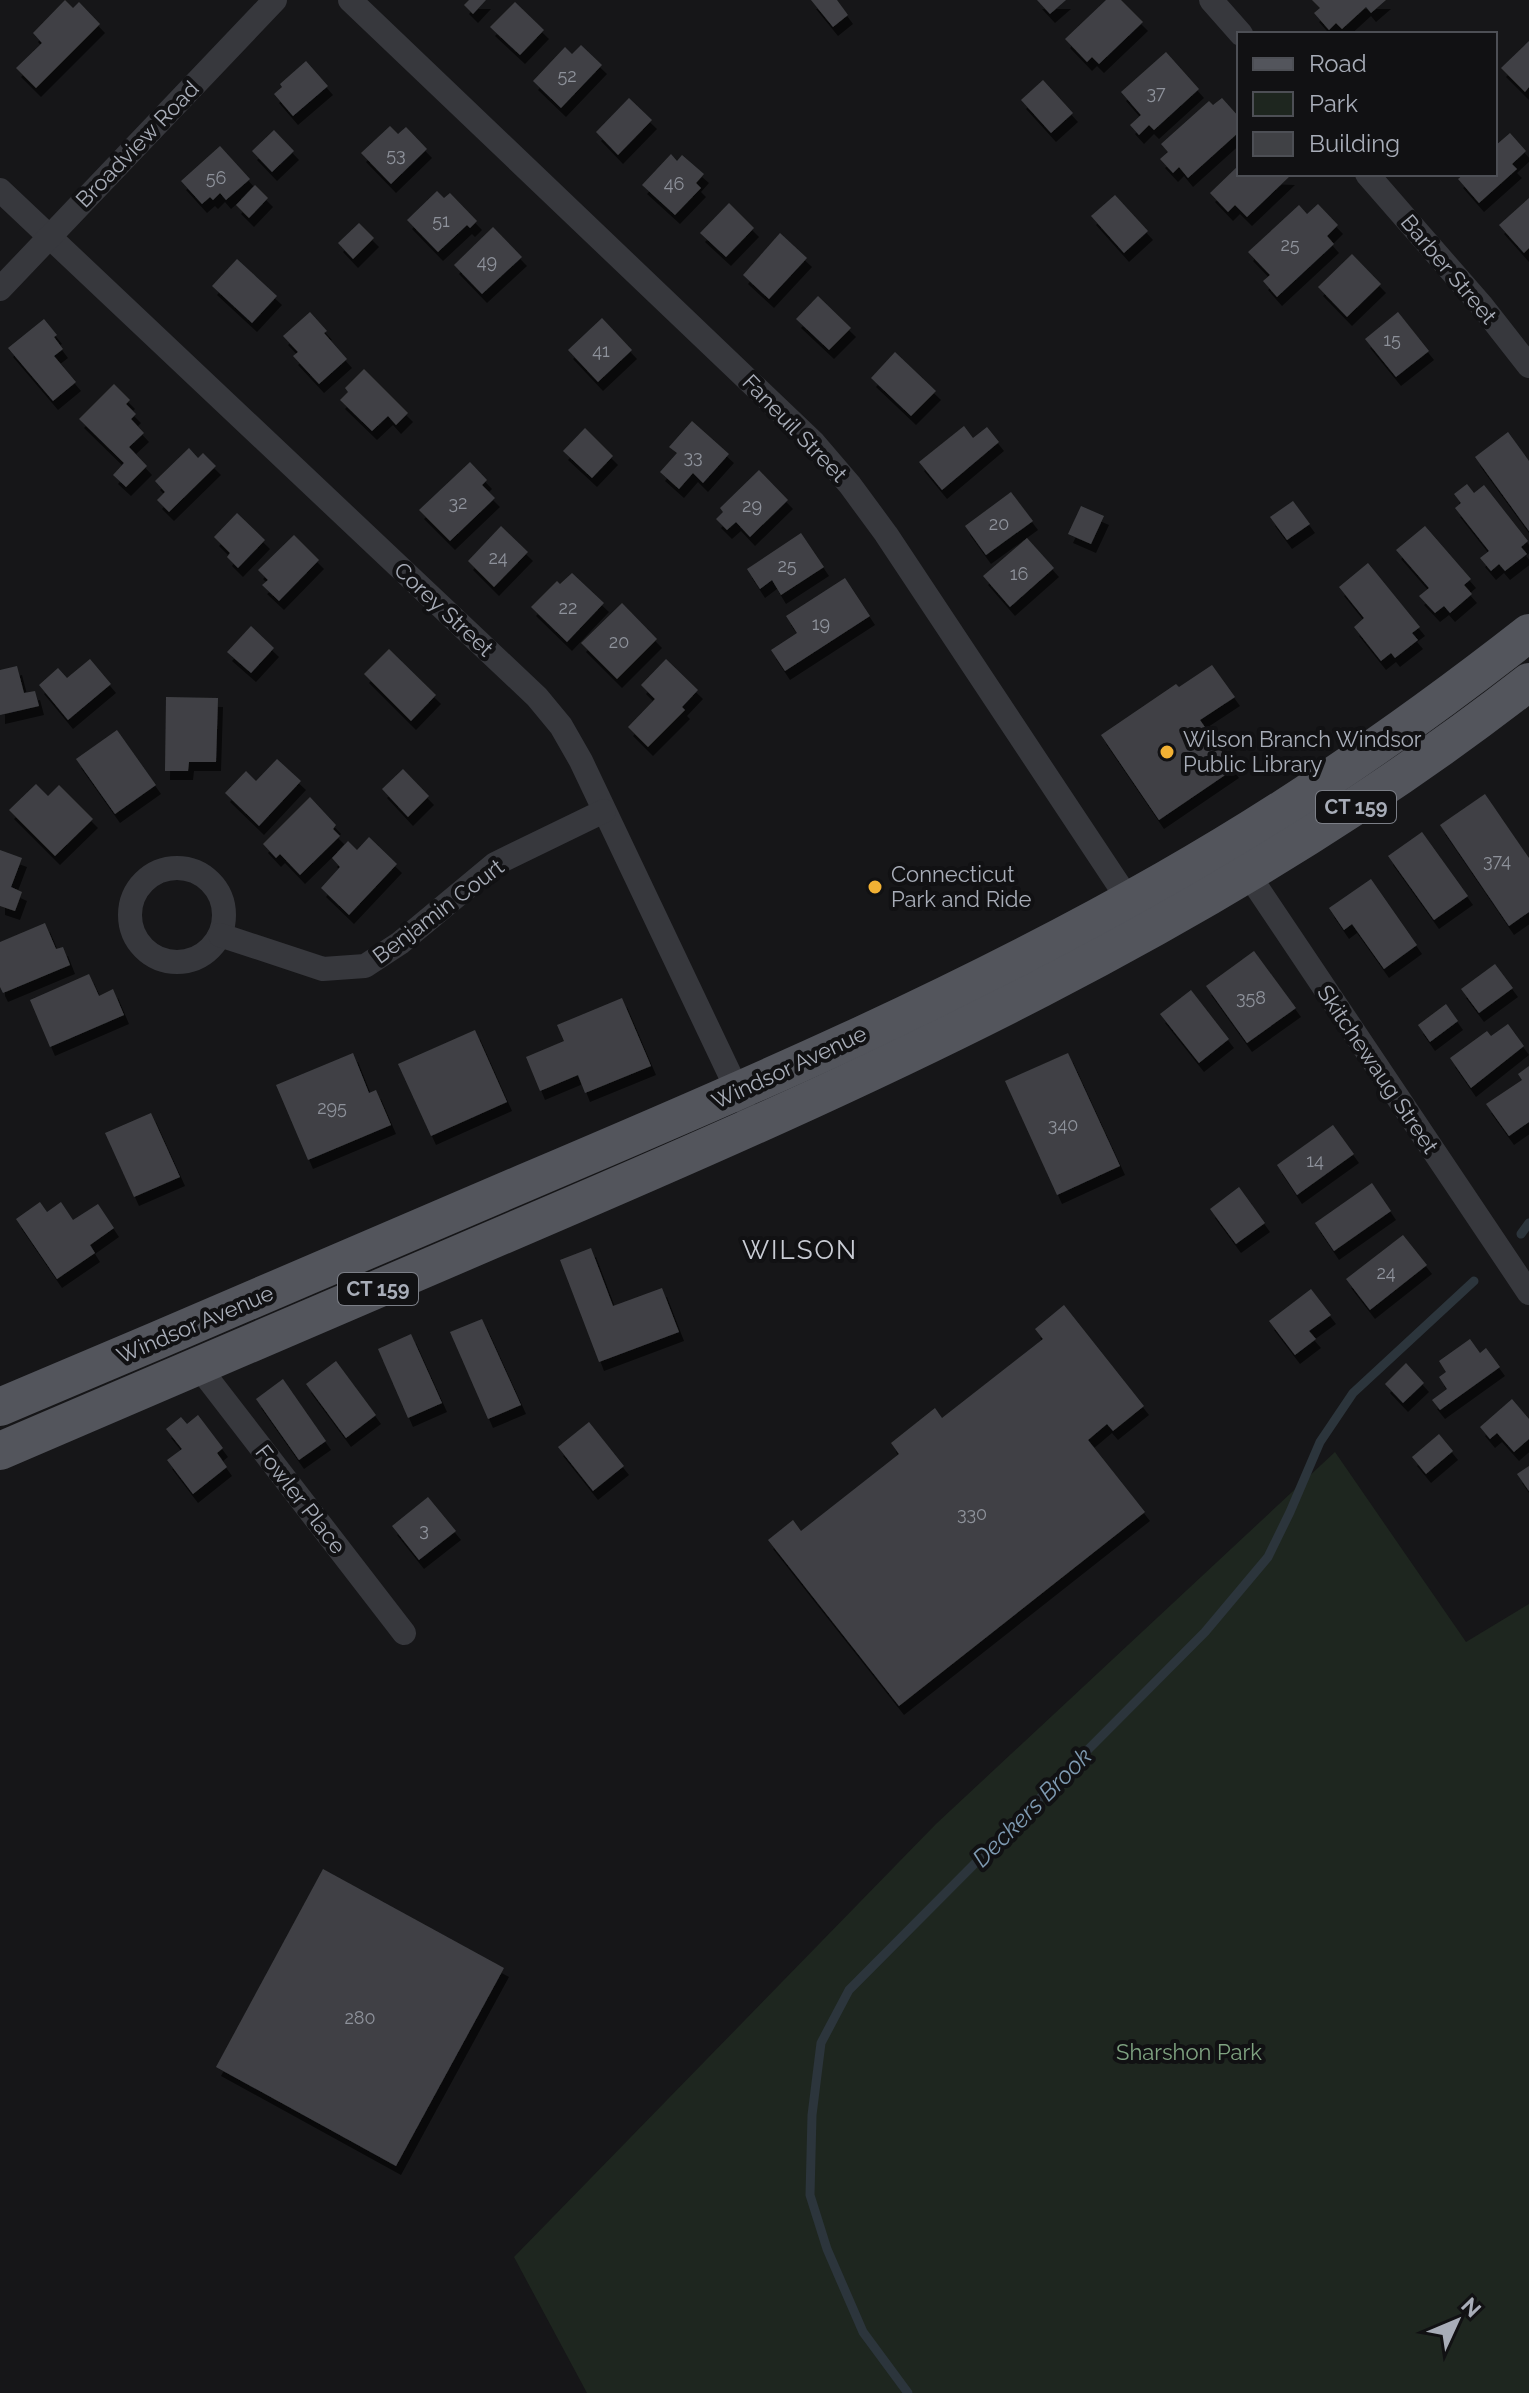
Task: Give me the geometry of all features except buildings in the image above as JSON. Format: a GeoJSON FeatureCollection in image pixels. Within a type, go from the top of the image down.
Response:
{"type":"FeatureCollection","features":[{"type":"Feature","properties":{"kind":"main road","name":"Windsor Avenue"},"geometry":{"type":"LineString","coordinates":[[1238,859],[1393,734],[1529,633]]}},
{"type":"Feature","properties":{"kind":"main road","name":"Windsor Avenue"},"geometry":{"type":"LineString","coordinates":[[0,1451],[755,1126],[999,1011],[1140,916],[1238,859],[1416,766],[1529,682]]}},
{"type":"Feature","properties":{"kind":"main road","name":"Windsor Avenue"},"geometry":{"type":"LineString","coordinates":[[12,1402],[738,1091],[910,1011],[1140,916]]}},
{"type":"Feature","properties":{"kind":"main road"},"geometry":{"type":"LineString","coordinates":[[12,1402],[46,1431]]}},
{"type":"Feature","properties":{"kind":"street","name":"Broadview Road"},"geometry":{"type":"LineString","coordinates":[[0,289],[275,0]]}},
{"type":"Feature","properties":{"kind":"street","name":"Faneuil Street"},"geometry":{"type":"LineString","coordinates":[[350,0],[823,454],[886,534],[1140,916]]}},
{"type":"Feature","properties":{"kind":"street"},"geometry":{"type":"LineString","coordinates":[[1211,0],[1239,32]]}},
{"type":"Feature","properties":{"kind":"street","name":"Barber Street"},"geometry":{"type":"LineString","coordinates":[[1369,176],[1482,306],[1529,366]]}},
{"type":"Feature","properties":{"kind":"street","name":"Corey Street"},"geometry":{"type":"LineString","coordinates":[[0,190],[537,697],[561,726],[755,1126]]}},
{"type":"Feature","properties":{"kind":"street","name":"Benjamin Court"},"geometry":{"type":"LineString","coordinates":[[220,935],[323,969],[365,966],[400,943],[495,864],[604,811]]}},
{"type":"Feature","properties":{"kind":"street","name":"Skitchewaug Street"},"geometry":{"type":"LineString","coordinates":[[1238,859],[1529,1293]]}},
{"type":"Feature","properties":{"kind":"street","name":"Fowler Place"},"geometry":{"type":"LineString","coordinates":[[198,1366],[404,1633]]}},
{"type":"Feature","properties":{"kind":"green space","name":"Sharshon Park"},"geometry":{"type":"Polygon","coordinates":[[[1335,1452],[1466,1642],[1529,1604],[1529,2393],[587,2393],[514,2257],[936,1824],[1335,1452]]]}},
{"type":"Feature","properties":{"kind":"waterway","name":"Deckers Brook"},"geometry":{"type":"LineString","coordinates":[[1521,1234],[1529,1223]]}},
{"type":"Feature","properties":{"kind":"waterway","name":"Deckers Brook"},"geometry":{"type":"LineString","coordinates":[[908,2393],[863,2332],[827,2249],[810,2195],[812,2115],[821,2043],[849,1990],[1205,1632],[1268,1557],[1320,1442],[1353,1393],[1474,1281]]}},
{"type":"Feature","properties":{"kind":"place","name":"Wilson Branch Windsor Public Library"},"geometry":{"type":"Point","coordinates":[1167,752]}},
{"type":"Feature","properties":{"kind":"place","name":"Connecticut Park and Ride"},"geometry":{"type":"Point","coordinates":[875,887]}},
{"type":"Feature","properties":{"kind":"district","name":"WILSON"},"geometry":{"type":"Point","coordinates":[800,1250]}}]}
